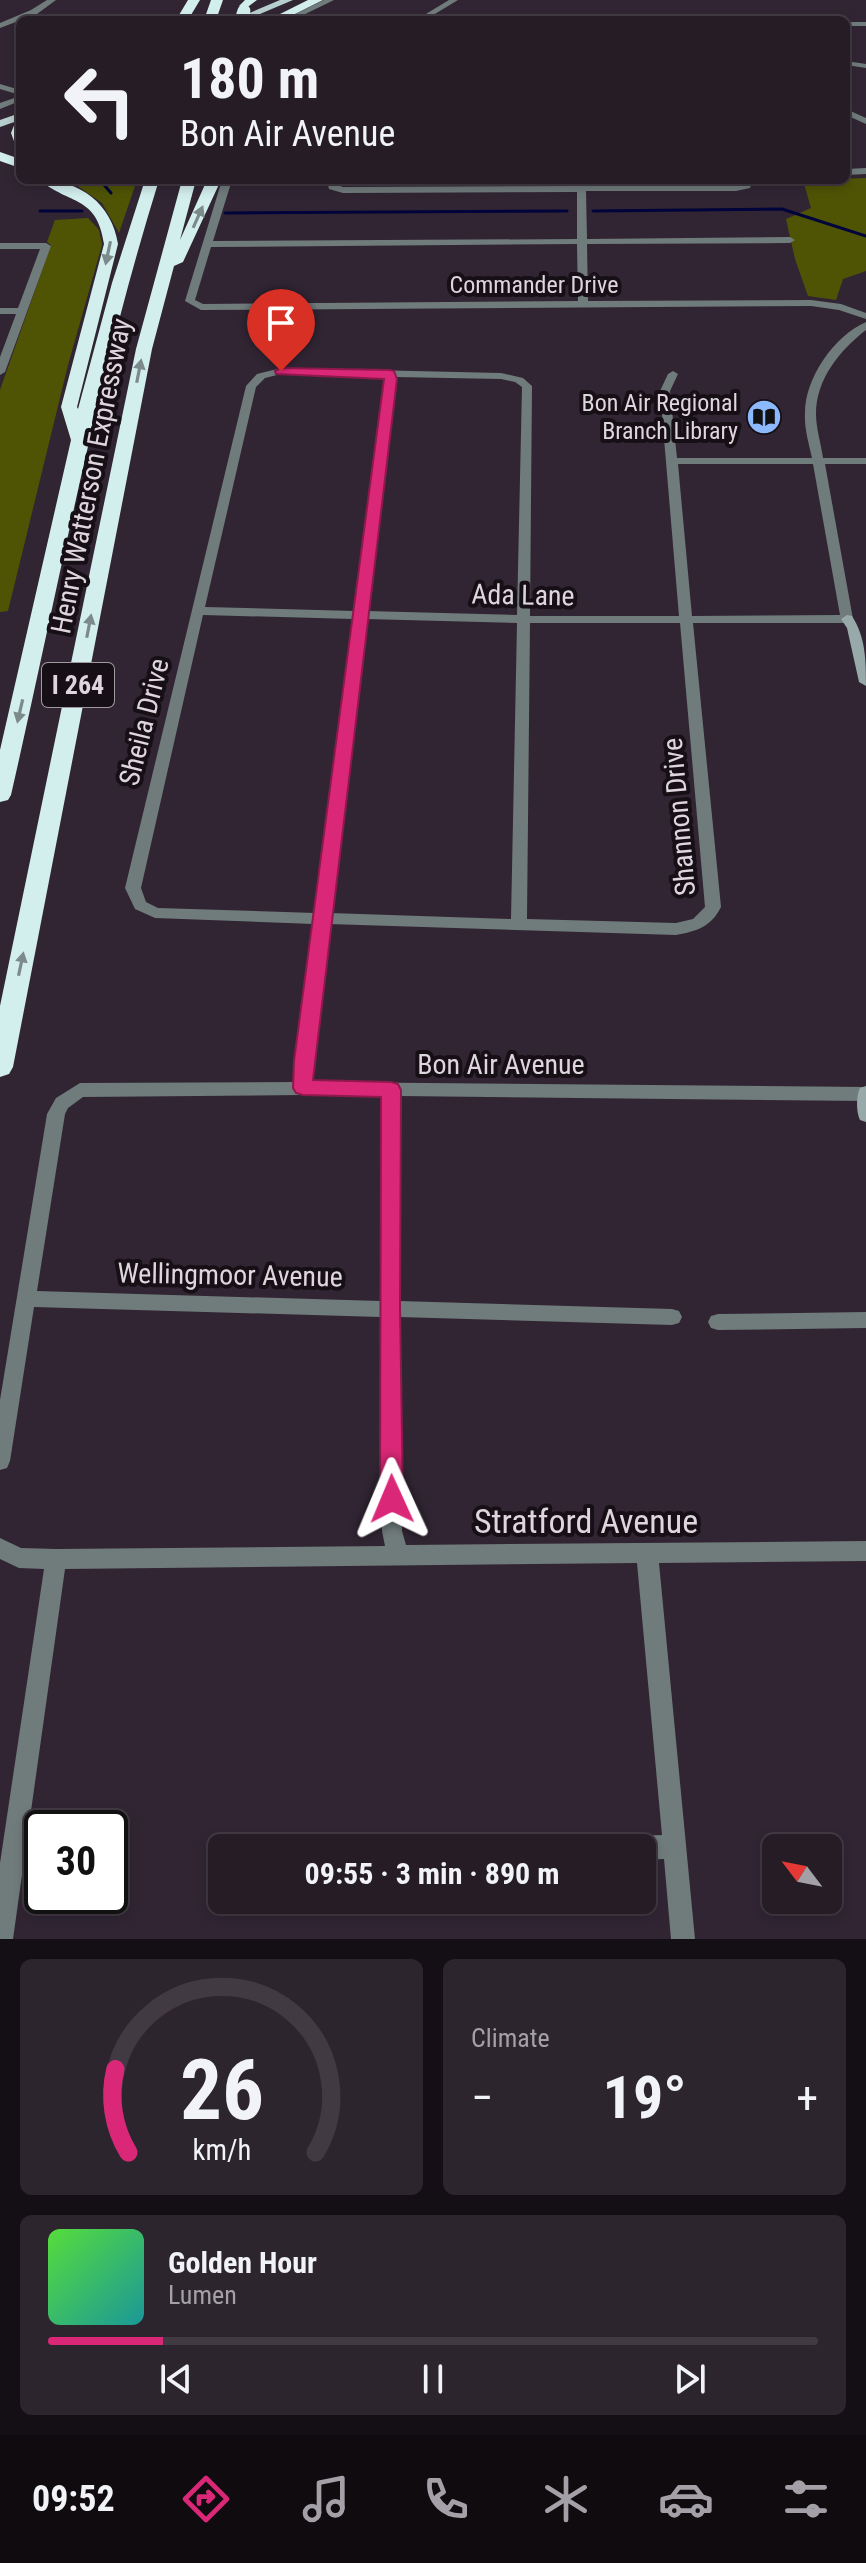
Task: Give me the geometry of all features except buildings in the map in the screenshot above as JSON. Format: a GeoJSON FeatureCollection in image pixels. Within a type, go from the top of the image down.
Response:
{"type":"FeatureCollection","features":[{"type":"Feature","properties":{"kind":"highway"},"geometry":{"type":"LineString","coordinates":[[283,16],[317,0]]}},
{"type":"Feature","properties":{"kind":"highway"},"geometry":{"type":"LineString","coordinates":[[56,184],[88,197],[100,209],[110,229],[111,244],[69,407],[78,443]]}},
{"type":"Feature","properties":{"kind":"highway"},"geometry":{"type":"LineString","coordinates":[[65,184],[75,192]]}},
{"type":"Feature","properties":{"kind":"highway","name":"Henry Watterson Expressway"},"geometry":{"type":"LineString","coordinates":[[0,795],[49,587],[78,443],[119,283],[151,184]]}},
{"type":"Feature","properties":{"kind":"highway","name":"Henry Watterson Expressway"},"geometry":{"type":"LineString","coordinates":[[0,1067],[155,303],[188,184]]}},
{"type":"Feature","properties":{"kind":"highway"},"geometry":{"type":"LineString","coordinates":[[155,303],[212,184]]}},
{"type":"Feature","properties":{"kind":"main road"},"geometry":{"type":"LineString","coordinates":[[245,10],[288,0]]}},
{"type":"Feature","properties":{"kind":"main road"},"geometry":{"type":"LineString","coordinates":[[267,16],[307,0]]}},
{"type":"Feature","properties":{"kind":"street"},"geometry":{"type":"LineString","coordinates":[[24,16],[52,0]]}},
{"type":"Feature","properties":{"kind":"street"},"geometry":{"type":"LineString","coordinates":[[296,16],[330,0]]}},
{"type":"Feature","properties":{"kind":"street"},"geometry":{"type":"LineString","coordinates":[[427,16],[454,0]]}},
{"type":"Feature","properties":{"kind":"street"},"geometry":{"type":"LineString","coordinates":[[0,39],[12,39]]}},
{"type":"Feature","properties":{"kind":"street"},"geometry":{"type":"LineString","coordinates":[[226,184],[209,244],[790,240]]}},
{"type":"Feature","properties":{"kind":"street"},"geometry":{"type":"LineString","coordinates":[[332,184],[332,187],[343,190],[581,184],[736,188],[747,184]]}},
{"type":"Feature","properties":{"kind":"street"},"geometry":{"type":"LineString","coordinates":[[581,184],[583,304]]}},
{"type":"Feature","properties":{"kind":"street","name":"Commander Drive"},"geometry":{"type":"LineString","coordinates":[[209,244],[190,301],[201,307],[817,303],[866,316]]}},
{"type":"Feature","properties":{"kind":"street"},"geometry":{"type":"LineString","coordinates":[[0,246],[46,246],[0,372]]}},
{"type":"Feature","properties":{"kind":"street"},"geometry":{"type":"LineString","coordinates":[[0,311],[22,311]]}},
{"type":"Feature","properties":{"kind":"street"},"geometry":{"type":"LineString","coordinates":[[866,325],[837,350],[818,379],[809,419],[847,619],[853,628],[866,682]]}},
{"type":"Feature","properties":{"kind":"street","name":"Sheila Drive"},"geometry":{"type":"LineString","coordinates":[[322,918],[155,913],[140,905],[134,896],[135,872],[251,386],[261,376],[281,371],[390,374]]}},
{"type":"Feature","properties":{"kind":"street"},"geometry":{"type":"LineString","coordinates":[[303,1088],[390,374],[501,376],[519,380],[527,386],[519,924]]}},
{"type":"Feature","properties":{"kind":"street","name":"Shannon Drive"},"geometry":{"type":"LineString","coordinates":[[322,918],[676,929],[694,926],[710,914],[712,892],[665,391],[673,374]]}},
{"type":"Feature","properties":{"kind":"street"},"geometry":{"type":"LineString","coordinates":[[673,461],[866,461]]}},
{"type":"Feature","properties":{"kind":"street","name":"Ada Lane"},"geometry":{"type":"LineString","coordinates":[[198,611],[525,619],[847,619]]}},
{"type":"Feature","properties":{"kind":"street"},"geometry":{"type":"LineString","coordinates":[[847,619],[866,620]]}},
{"type":"Feature","properties":{"kind":"street","name":"Bon Air Avenue"},"geometry":{"type":"LineString","coordinates":[[26,1299],[56,1114],[71,1095],[88,1088],[866,1094]]}},
{"type":"Feature","properties":{"kind":"street"},"geometry":{"type":"LineString","coordinates":[[391,1090],[389,1307],[392,1531],[397,1555]]}},
{"type":"Feature","properties":{"kind":"street"},"geometry":{"type":"LineString","coordinates":[[866,1094],[866,1115]]}},
{"type":"Feature","properties":{"kind":"street"},"geometry":{"type":"LineString","coordinates":[[0,1461],[26,1299]]}},
{"type":"Feature","properties":{"kind":"street","name":"Wellingmoor Avenue"},"geometry":{"type":"LineString","coordinates":[[26,1299],[672,1317]]}},
{"type":"Feature","properties":{"kind":"street"},"geometry":{"type":"LineString","coordinates":[[718,1322],[866,1320]]}},
{"type":"Feature","properties":{"kind":"street","name":"Stratford Avenue"},"geometry":{"type":"LineString","coordinates":[[9,1553],[56,1559],[866,1551]]}},
{"type":"Feature","properties":{"kind":"street"},"geometry":{"type":"LineString","coordinates":[[647,1553],[683,1939]]}},
{"type":"Feature","properties":{"kind":"street"},"geometry":{"type":"LineString","coordinates":[[1,1939],[56,1559]]}},
{"type":"Feature","properties":{"kind":"street"},"geometry":{"type":"LineString","coordinates":[[656,1847],[674,1847]]}},
{"type":"Feature","properties":{"kind":"shaded area"},"geometry":{"type":"Polygon","coordinates":[[[866,178],[866,271],[843,279],[836,300],[808,296],[786,219],[811,208],[804,184],[850,184],[850,179],[866,178]]]}},
{"type":"Feature","properties":{"kind":"shaded area"},"geometry":{"type":"Polygon","coordinates":[[[75,184],[136,184],[119,233],[102,203],[75,184]]]}},
{"type":"Feature","properties":{"kind":"shaded area"},"geometry":{"type":"Polygon","coordinates":[[[88,218],[99,230],[102,245],[68,365],[8,611],[0,612],[0,390],[51,245],[47,242],[55,220],[88,218]]]}},
{"type":"Feature","properties":{"kind":"waterway"},"geometry":{"type":"LineString","coordinates":[[103,184],[111,193]]}},
{"type":"Feature","properties":{"kind":"waterway"},"geometry":{"type":"LineString","coordinates":[[593,211],[782,209],[866,236]]}},
{"type":"Feature","properties":{"kind":"waterway"},"geometry":{"type":"LineString","coordinates":[[40,211],[82,211]]}},
{"type":"Feature","properties":{"kind":"waterway"},"geometry":{"type":"LineString","coordinates":[[225,213],[567,211]]}},
{"type":"Feature","properties":{"kind":"place","name":"Bon Air Regional Branch Library"},"geometry":{"type":"Point","coordinates":[764,417]}},
{"type":"Feature","properties":{"kind":"route"},"geometry":{"type":"LineString","coordinates":[[281,371],[390,374],[303,1088],[391,1090],[389,1307],[392,1499]]}}]}
